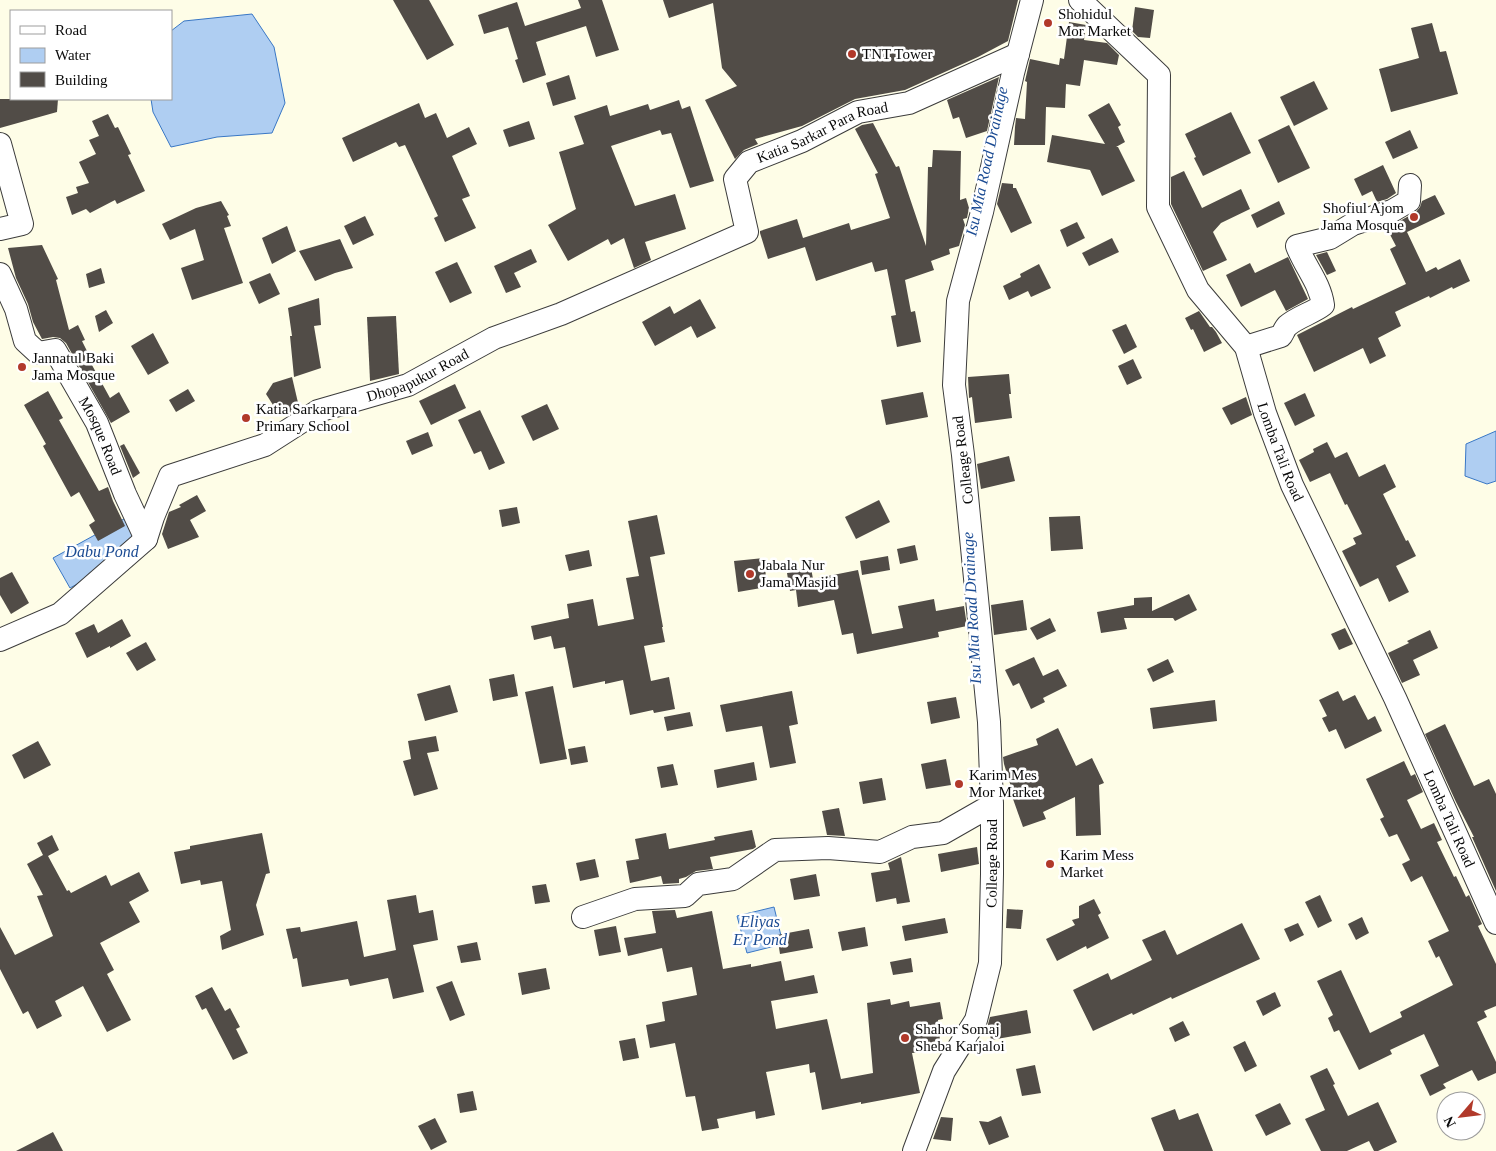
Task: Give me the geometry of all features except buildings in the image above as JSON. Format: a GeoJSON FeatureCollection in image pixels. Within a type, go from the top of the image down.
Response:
{"type":"FeatureCollection","features":[{"type":"Feature","properties":{"kind":"street","name":"Colleage Road"},"geometry":{"type":"LineString","coordinates":[[914,1151],[944,1071],[976,1020],[990,963],[992,805],[989,722],[963,455],[954,385],[958,301],[982,212],[1032,0]]}},
{"type":"Feature","properties":{"kind":"street","name":"Lomba Tali Road"},"geometry":{"type":"LineString","coordinates":[[1080,0],[1159,75],[1158,207],[1198,290],[1246,347],[1265,413],[1292,485],[1395,698],[1496,922]]}},
{"type":"Feature","properties":{"kind":"street","name":"Katia Sarkar Para Road"},"geometry":{"type":"LineString","coordinates":[[561,314],[747,232],[735,179],[749,162],[802,141],[858,112],[910,103],[1018,54]]}},
{"type":"Feature","properties":{"kind":"street"},"geometry":{"type":"LineString","coordinates":[[0,144],[22,224],[0,229]]}},
{"type":"Feature","properties":{"kind":"street"},"geometry":{"type":"LineString","coordinates":[[1246,347],[1281,336],[1287,326],[1296,319],[1324,305],[1322,294],[1297,246],[1330,238],[1353,224],[1392,211],[1410,201],[1410,185]]}},
{"type":"Feature","properties":{"kind":"street","name":"Mosque Road"},"geometry":{"type":"LineString","coordinates":[[0,274],[16,309],[25,341],[38,353],[55,350],[97,423],[125,494],[146,539]]}},
{"type":"Feature","properties":{"kind":"street","name":"Dhopapukur Road"},"geometry":{"type":"LineString","coordinates":[[146,539],[170,476],[266,445],[318,411],[408,385],[494,338],[561,314]]}},
{"type":"Feature","properties":{"kind":"street"},"geometry":{"type":"LineString","coordinates":[[0,640],[60,614],[146,539]]}},
{"type":"Feature","properties":{"kind":"street"},"geometry":{"type":"LineString","coordinates":[[583,917],[635,899],[685,896],[698,884],[733,878],[775,850],[828,848],[880,852],[912,837],[943,833],[992,805]]}},
{"type":"Feature","properties":{"kind":"water"},"geometry":{"type":"Polygon","coordinates":[[[252,14],[274,47],[285,103],[272,133],[217,137],[171,147],[153,112],[151,100],[172,100],[172,30],[184,21],[252,14]]]}},
{"type":"Feature","properties":{"kind":"water"},"geometry":{"type":"Polygon","coordinates":[[[1496,431],[1496,481],[1487,484],[1465,476],[1466,444],[1496,431]]]}},
{"type":"Feature","properties":{"kind":"water","name":"Dabu Pond"},"geometry":{"type":"Polygon","coordinates":[[[133,514],[150,543],[70,588],[53,558],[133,514]]]}},
{"type":"Feature","properties":{"kind":"water","name":"Eliyas Er Pond"},"geometry":{"type":"Polygon","coordinates":[[[774,907],[783,944],[747,953],[737,916],[774,907]]]}},
{"type":"Feature","properties":{"kind":"place","name":"Shohidul Mor Market"},"geometry":{"type":"Point","coordinates":[1048,23]}},
{"type":"Feature","properties":{"kind":"place","name":"TNT Tower"},"geometry":{"type":"Point","coordinates":[852,54]}},
{"type":"Feature","properties":{"kind":"place","name":"Shofiul Ajom Jama Mosque"},"geometry":{"type":"Point","coordinates":[1414,217]}},
{"type":"Feature","properties":{"kind":"place","name":"Jannatul Baki Jama Mosque"},"geometry":{"type":"Point","coordinates":[22,367]}},
{"type":"Feature","properties":{"kind":"place","name":"Katia Sarkarpara Primary School"},"geometry":{"type":"Point","coordinates":[246,418]}},
{"type":"Feature","properties":{"kind":"place","name":"Jabala Nur Jama Masjid"},"geometry":{"type":"Point","coordinates":[750,574]}},
{"type":"Feature","properties":{"kind":"place","name":"Karim Mes Mor Market"},"geometry":{"type":"Point","coordinates":[959,784]}},
{"type":"Feature","properties":{"kind":"place","name":"Karim Mess Market"},"geometry":{"type":"Point","coordinates":[1050,864]}},
{"type":"Feature","properties":{"kind":"place","name":"Shahor Somaj Sheba Karjaloi"},"geometry":{"type":"Point","coordinates":[905,1038]}},
{"type":"Feature","properties":{"kind":"water label","name":"Isu Mia Road Drainage"},"geometry":{"type":"Point","coordinates":[986,161]}},
{"type":"Feature","properties":{"kind":"water label","name":"Isu Mia Road Drainage"},"geometry":{"type":"Point","coordinates":[971,608]}}]}
